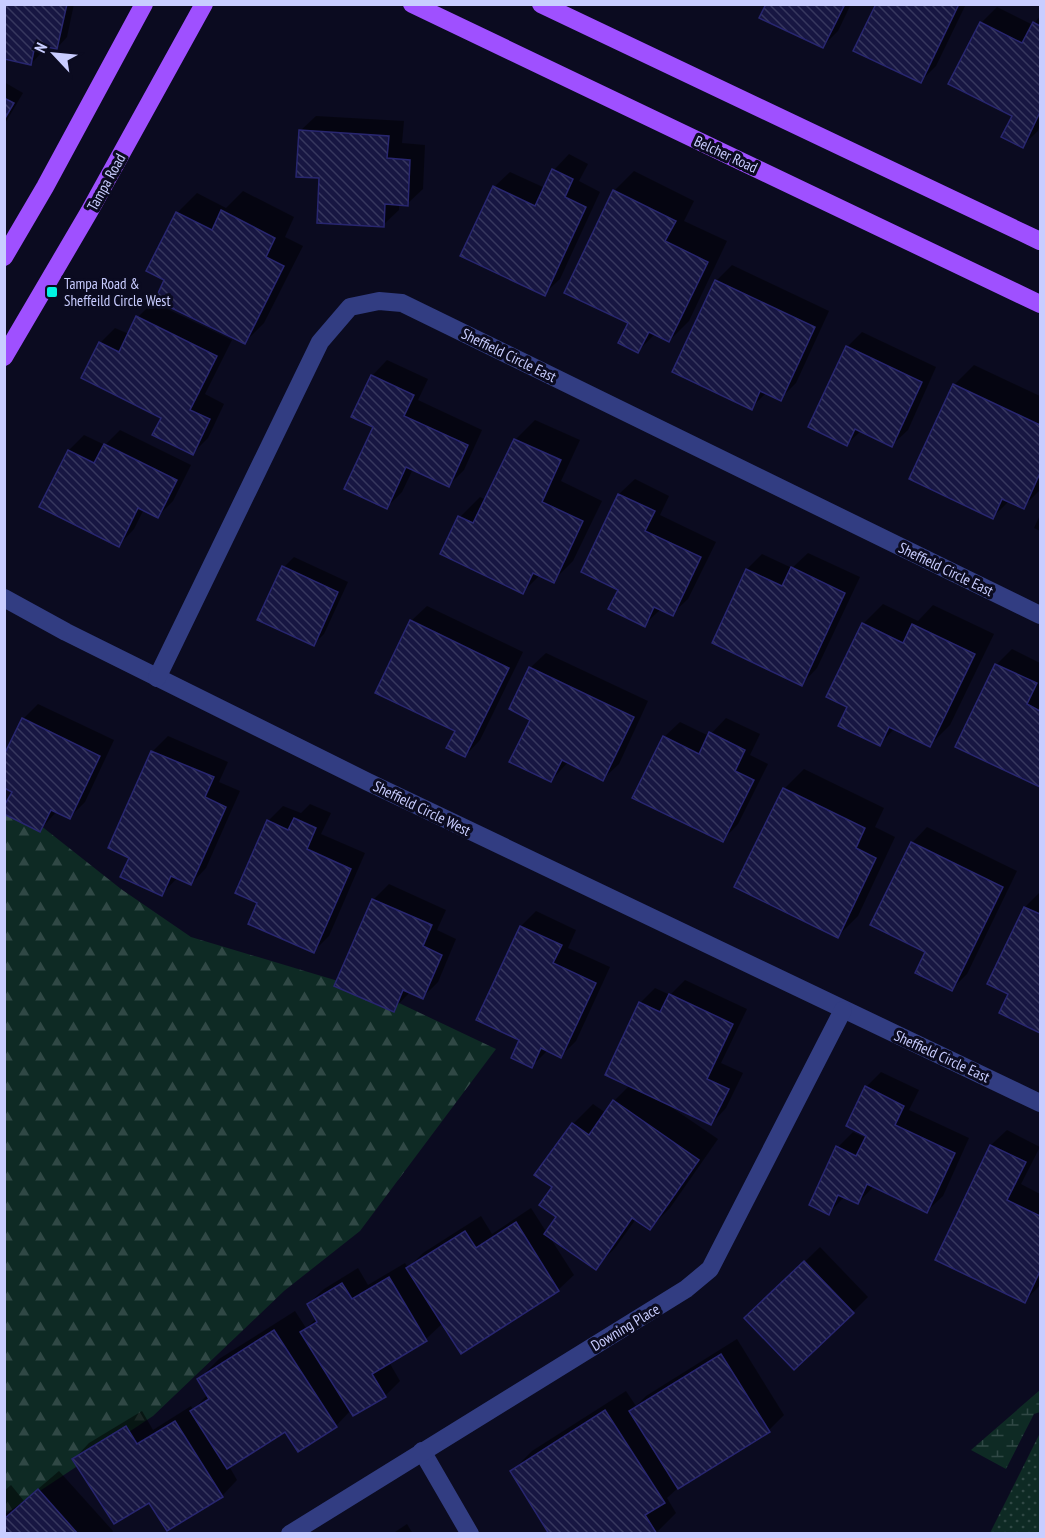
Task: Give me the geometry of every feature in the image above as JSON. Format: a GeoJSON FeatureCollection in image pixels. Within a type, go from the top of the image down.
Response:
{"type":"FeatureCollection","features":[{"type":"Feature","properties":{"kind":"main road"},"geometry":{"type":"LineString","coordinates":[[4,257],[144,4]]}},
{"type":"Feature","properties":{"kind":"main road","name":"Tampa Road"},"geometry":{"type":"LineString","coordinates":[[4,357],[89,212],[204,4]]}},
{"type":"Feature","properties":{"kind":"main road","name":"Belcher Road"},"geometry":{"type":"LineString","coordinates":[[412,4],[1041,304]]}},
{"type":"Feature","properties":{"kind":"main road"},"geometry":{"type":"LineString","coordinates":[[541,4],[1041,241]]}},
{"type":"Feature","properties":{"kind":"street","name":"Sheffield Circle East"},"geometry":{"type":"LineString","coordinates":[[157,678],[320,342],[350,307],[379,301],[402,303],[1041,615]]}},
{"type":"Feature","properties":{"kind":"street","name":"Sheffield Circle West"},"geometry":{"type":"LineString","coordinates":[[4,598],[66,633],[368,782],[843,1010]]}},
{"type":"Feature","properties":{"kind":"street","name":"Sheffield Circle East"},"geometry":{"type":"LineString","coordinates":[[843,1010],[1041,1103]]}},
{"type":"Feature","properties":{"kind":"street","name":"Downing Place"},"geometry":{"type":"LineString","coordinates":[[290,1533],[686,1289],[710,1269],[843,1010]]}},
{"type":"Feature","properties":{"kind":"street"},"geometry":{"type":"LineString","coordinates":[[422,1451],[470,1533]]}},
{"type":"Feature","properties":{"kind":"green space"},"geometry":{"type":"Polygon","coordinates":[[[5,804],[21,810],[121,889],[191,937],[378,993],[496,1049],[360,1231],[284,1291],[153,1416],[5,1514],[5,804]]]}},
{"type":"Feature","properties":{"kind":"green space"},"geometry":{"type":"Polygon","coordinates":[[[1040,1390],[1040,1412],[1034,1414],[1006,1469],[971,1450],[1040,1390]]]}},
{"type":"Feature","properties":{"kind":"green space"},"geometry":{"type":"Polygon","coordinates":[[[1040,1433],[1040,1533],[990,1533],[1040,1433]]]}},
{"type":"Feature","properties":{"kind":"building"},"geometry":{"type":"Polygon","coordinates":[[[4,4],[67,4],[57,49],[35,45],[31,65],[4,59],[4,4]]]}},
{"type":"Feature","properties":{"kind":"building"},"geometry":{"type":"Polygon","coordinates":[[[766,4],[845,4],[823,48],[759,18],[766,4]]]}},
{"type":"Feature","properties":{"kind":"building"},"geometry":{"type":"Polygon","coordinates":[[[876,4],[959,4],[921,83],[853,51],[876,4]]]}},
{"type":"Feature","properties":{"kind":"building"},"geometry":{"type":"Polygon","coordinates":[[[980,22],[1022,43],[1033,22],[1040,26],[1040,112],[1023,148],[1001,137],[1012,116],[948,84],[980,22]]]}},
{"type":"Feature","properties":{"kind":"building"},"geometry":{"type":"Polygon","coordinates":[[[4,98],[14,103],[4,120],[4,98]]]}},
{"type":"Feature","properties":{"kind":"building"},"geometry":{"type":"Polygon","coordinates":[[[299,130],[389,136],[387,158],[410,160],[408,206],[385,204],[384,227],[317,223],[319,178],[296,177],[299,130]]]}},
{"type":"Feature","properties":{"kind":"building"},"geometry":{"type":"Polygon","coordinates":[[[552,169],[573,179],[565,197],[586,207],[545,296],[460,256],[493,186],[535,206],[552,169]]]}},
{"type":"Feature","properties":{"kind":"building"},"geometry":{"type":"Polygon","coordinates":[[[613,190],[676,221],[665,241],[708,262],[669,342],[649,332],[638,353],[618,343],[628,323],[564,293],[613,190]]]}},
{"type":"Feature","properties":{"kind":"building"},"geometry":{"type":"Polygon","coordinates":[[[221,210],[275,238],[266,257],[284,266],[245,344],[155,300],[164,280],[146,271],[176,212],[212,230],[221,210]]]}},
{"type":"Feature","properties":{"kind":"building"},"geometry":{"type":"Polygon","coordinates":[[[715,280],[815,327],[781,401],[760,391],[752,410],[672,372],[715,280]]]}},
{"type":"Feature","properties":{"kind":"building"},"geometry":{"type":"Polygon","coordinates":[[[136,316],[217,356],[190,410],[210,419],[193,455],[152,435],[161,418],[81,378],[99,342],[119,352],[136,316]]]}},
{"type":"Feature","properties":{"kind":"building"},"geometry":{"type":"Polygon","coordinates":[[[846,346],[922,382],[892,447],[855,429],[847,446],[808,427],[846,346]]]}},
{"type":"Feature","properties":{"kind":"building"},"geometry":{"type":"Polygon","coordinates":[[[371,375],[414,395],[404,416],[468,445],[449,487],[406,467],[387,509],[344,489],[373,427],[351,417],[371,375]]]}},
{"type":"Feature","properties":{"kind":"building"},"geometry":{"type":"Polygon","coordinates":[[[953,384],[1040,425],[1040,473],[1024,509],[1002,499],[993,519],[909,479],[953,384]]]}},
{"type":"Feature","properties":{"kind":"building"},"geometry":{"type":"Polygon","coordinates":[[[514,439],[561,460],[542,502],[583,521],[554,583],[533,573],[523,594],[440,554],[458,516],[473,523],[514,439]]]}},
{"type":"Feature","properties":{"kind":"building"},"geometry":{"type":"Polygon","coordinates":[[[104,444],[177,480],[158,518],[138,508],[119,547],[39,507],[68,450],[94,463],[104,444]]]}},
{"type":"Feature","properties":{"kind":"building"},"geometry":{"type":"Polygon","coordinates":[[[618,494],[655,511],[645,531],[701,557],[673,616],[654,607],[645,627],[608,609],[618,590],[581,572],[618,494]]]}},
{"type":"Feature","properties":{"kind":"building"},"geometry":{"type":"Polygon","coordinates":[[[282,566],[338,592],[314,646],[257,620],[282,566]]]}},
{"type":"Feature","properties":{"kind":"building"},"geometry":{"type":"Polygon","coordinates":[[[791,567],[845,593],[802,686],[712,643],[746,569],[782,586],[791,567]]]}},
{"type":"Feature","properties":{"kind":"building"},"geometry":{"type":"Polygon","coordinates":[[[410,620],[509,668],[465,757],[446,748],[455,731],[375,693],[410,620]]]}},
{"type":"Feature","properties":{"kind":"building"},"geometry":{"type":"Polygon","coordinates":[[[862,623],[903,643],[912,624],[975,654],[930,747],[889,727],[880,746],[838,726],[847,707],[826,697],[862,623]]]}},
{"type":"Feature","properties":{"kind":"building"},"geometry":{"type":"Polygon","coordinates":[[[995,664],[1037,683],[1027,704],[1040,711],[1040,787],[955,747],[995,664]]]}},
{"type":"Feature","properties":{"kind":"building"},"geometry":{"type":"Polygon","coordinates":[[[529,667],[634,717],[603,781],[562,760],[551,782],[509,762],[530,720],[509,709],[529,667]]]}},
{"type":"Feature","properties":{"kind":"building"},"geometry":{"type":"Polygon","coordinates":[[[22,718],[100,756],[70,819],[51,810],[40,832],[4,814],[4,806],[12,792],[4,788],[4,755],[22,718]]]}},
{"type":"Feature","properties":{"kind":"building"},"geometry":{"type":"Polygon","coordinates":[[[709,732],[745,750],[735,771],[754,780],[723,842],[632,798],[663,736],[699,754],[709,732]]]}},
{"type":"Feature","properties":{"kind":"building"},"geometry":{"type":"Polygon","coordinates":[[[151,751],[214,777],[205,797],[226,807],[191,885],[171,876],[162,896],[120,877],[129,858],[108,848],[151,751]]]}},
{"type":"Feature","properties":{"kind":"building"},"geometry":{"type":"Polygon","coordinates":[[[783,788],[865,828],[856,848],[876,858],[838,938],[734,887],[783,788]]]}},
{"type":"Feature","properties":{"kind":"building"},"geometry":{"type":"Polygon","coordinates":[[[294,818],[316,828],[307,849],[351,869],[314,953],[248,924],[257,903],[235,893],[267,820],[288,830],[294,818]]]}},
{"type":"Feature","properties":{"kind":"building"},"geometry":{"type":"Polygon","coordinates":[[[911,842],[1003,887],[952,991],[915,973],[925,952],[870,925],[911,842]]]}},
{"type":"Feature","properties":{"kind":"building"},"geometry":{"type":"Polygon","coordinates":[[[372,899],[432,925],[423,946],[442,955],[423,999],[403,990],[394,1012],[334,986],[372,899]]]}},
{"type":"Feature","properties":{"kind":"building"},"geometry":{"type":"Polygon","coordinates":[[[1024,907],[1040,914],[1040,1033],[999,1013],[1008,994],[987,984],[1024,907]]]}},
{"type":"Feature","properties":{"kind":"building"},"geometry":{"type":"Polygon","coordinates":[[[520,926],[562,945],[553,963],[596,983],[561,1058],[541,1048],[532,1068],[511,1058],[519,1040],[476,1020],[520,926]]]}},
{"type":"Feature","properties":{"kind":"building"},"geometry":{"type":"Polygon","coordinates":[[[669,994],[733,1024],[707,1079],[729,1089],[711,1125],[605,1075],[639,1002],[660,1012],[669,994]]]}},
{"type":"Feature","properties":{"kind":"building"},"geometry":{"type":"Polygon","coordinates":[[[865,1086],[904,1106],[895,1125],[955,1153],[927,1213],[867,1184],[858,1204],[838,1195],[829,1215],[809,1205],[836,1146],[856,1156],[866,1136],[846,1126],[865,1086]]]}},
{"type":"Feature","properties":{"kind":"building"},"geometry":{"type":"Polygon","coordinates":[[[613,1100],[699,1160],[650,1230],[632,1218],[596,1270],[544,1234],[556,1217],[539,1205],[552,1187],[534,1175],[572,1123],[589,1135],[613,1100]]]}},
{"type":"Feature","properties":{"kind":"building"},"geometry":{"type":"Polygon","coordinates":[[[990,1145],[1026,1162],[1007,1200],[1040,1216],[1040,1271],[1025,1303],[935,1260],[990,1145]]]}},
{"type":"Feature","properties":{"kind":"building"},"geometry":{"type":"Polygon","coordinates":[[[516,1222],[559,1291],[461,1354],[406,1268],[465,1231],[476,1248],[516,1222]]]}},
{"type":"Feature","properties":{"kind":"building"},"geometry":{"type":"Polygon","coordinates":[[[804,1261],[854,1313],[794,1370],[744,1318],[804,1261]]]}},
{"type":"Feature","properties":{"kind":"building"},"geometry":{"type":"Polygon","coordinates":[[[389,1277],[427,1341],[372,1374],[386,1397],[353,1416],[300,1332],[317,1322],[307,1304],[342,1283],[352,1299],[389,1277]]]}},
{"type":"Feature","properties":{"kind":"building"},"geometry":{"type":"Polygon","coordinates":[[[274,1330],[337,1427],[298,1452],[285,1432],[227,1469],[190,1411],[209,1399],[197,1379],[274,1330]]]}},
{"type":"Feature","properties":{"kind":"building"},"geometry":{"type":"Polygon","coordinates":[[[721,1354],[770,1432],[678,1489],[629,1411],[721,1354]]]}},
{"type":"Feature","properties":{"kind":"building"},"geometry":{"type":"Polygon","coordinates":[[[605,1410],[665,1503],[645,1515],[657,1534],[549,1534],[510,1471],[605,1410]]]}},
{"type":"Feature","properties":{"kind":"building"},"geometry":{"type":"Polygon","coordinates":[[[175,1421],[223,1497],[167,1531],[149,1503],[114,1524],[72,1459],[126,1426],[137,1444],[175,1421]]]}},
{"type":"Feature","properties":{"kind":"building"},"geometry":{"type":"Polygon","coordinates":[[[38,1489],[78,1534],[4,1534],[4,1519],[38,1489]]]}},
{"type":"Feature","properties":{"kind":"place","name":"Tampa Road & Sheffeild Circle West"},"geometry":{"type":"Point","coordinates":[52,292]}}]}
